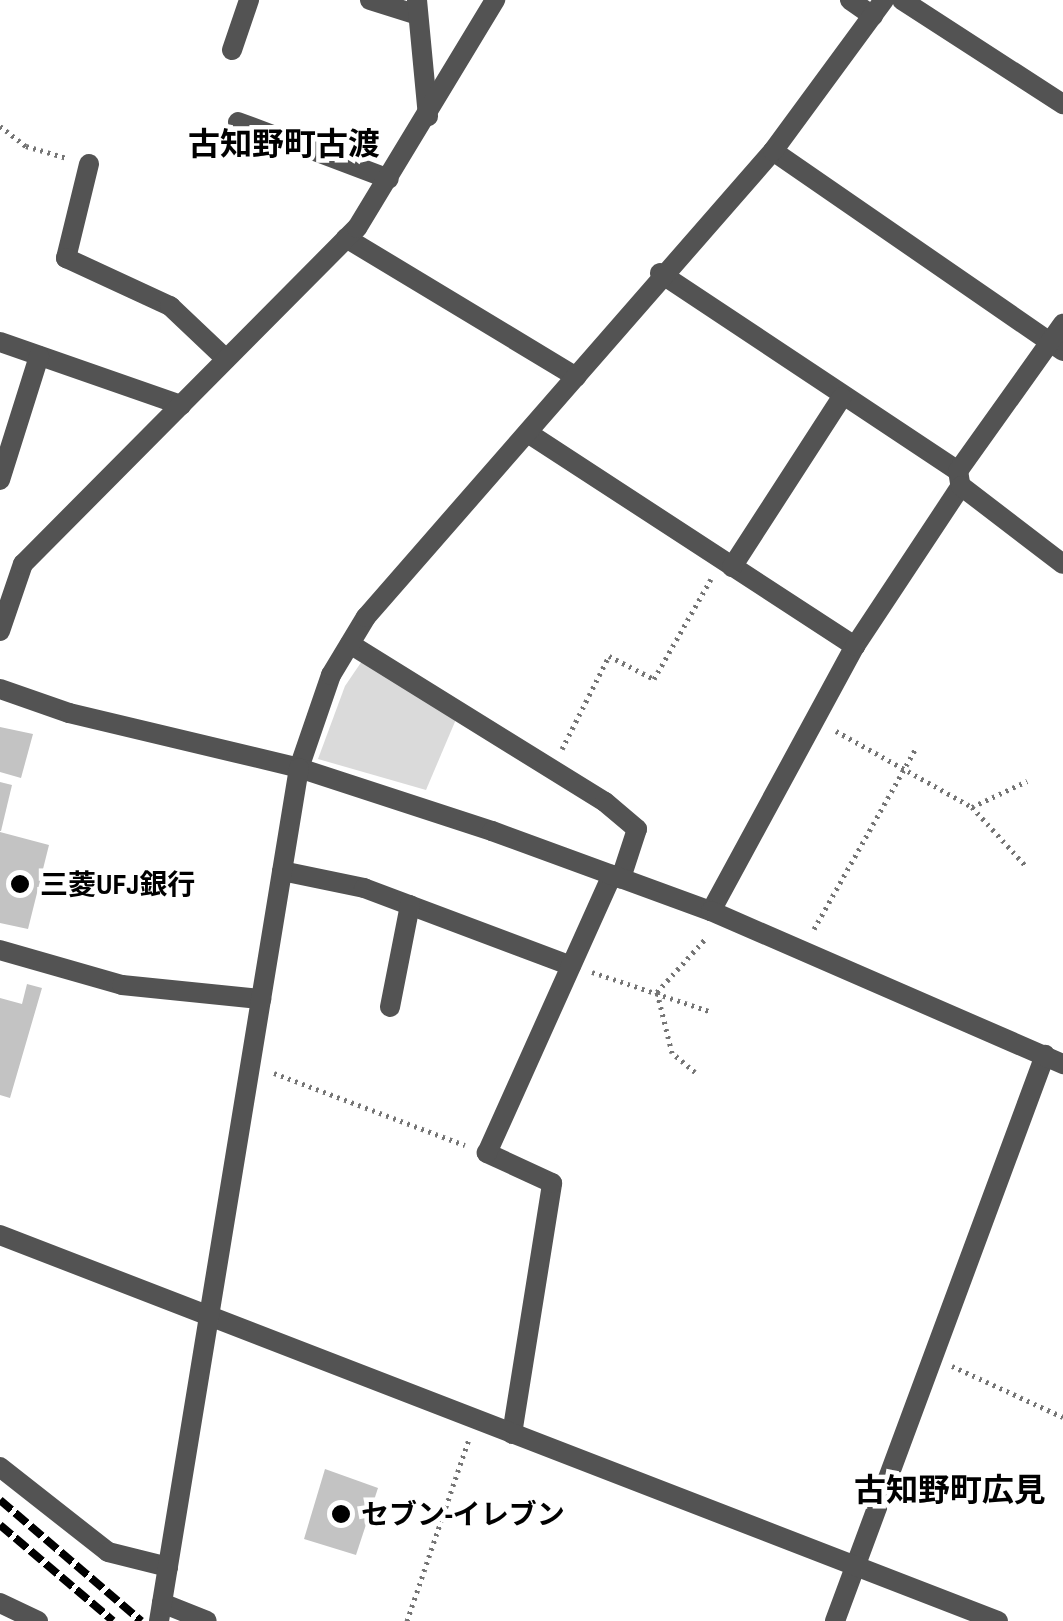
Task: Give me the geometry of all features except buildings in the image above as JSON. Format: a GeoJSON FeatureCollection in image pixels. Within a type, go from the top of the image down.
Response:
{"type":"FeatureCollection","features":[{"type":"Feature","properties":{"kind":"street"},"geometry":{"type":"LineString","coordinates":[[232,50],[249,0]]}},
{"type":"Feature","properties":{"kind":"street"},"geometry":{"type":"LineString","coordinates":[[370,0],[418,8],[428,116]]}},
{"type":"Feature","properties":{"kind":"street"},"geometry":{"type":"LineString","coordinates":[[0,631],[24,564],[346,238],[428,116],[495,0]]}},
{"type":"Feature","properties":{"kind":"street"},"geometry":{"type":"LineString","coordinates":[[207,1621],[161,1612],[299,768],[331,675],[366,617],[531,435],[660,274],[772,151],[878,8],[850,0]]}},
{"type":"Feature","properties":{"kind":"street"},"geometry":{"type":"LineString","coordinates":[[902,0],[1063,104]]}},
{"type":"Feature","properties":{"kind":"street"},"geometry":{"type":"LineString","coordinates":[[238,122],[388,178]]}},
{"type":"Feature","properties":{"kind":"street"},"geometry":{"type":"LineString","coordinates":[[772,151],[1057,347]]}},
{"type":"Feature","properties":{"kind":"street"},"geometry":{"type":"LineString","coordinates":[[89,164],[66,258],[170,306],[226,358]]}},
{"type":"Feature","properties":{"kind":"street"},"geometry":{"type":"LineString","coordinates":[[346,238],[576,376]]}},
{"type":"Feature","properties":{"kind":"street"},"geometry":{"type":"LineString","coordinates":[[660,274],[959,478],[1063,564]]}},
{"type":"Feature","properties":{"kind":"street"},"geometry":{"type":"LineString","coordinates":[[718,914],[854,646],[959,478],[1057,347],[1063,324]]}},
{"type":"Feature","properties":{"kind":"street"},"geometry":{"type":"LineString","coordinates":[[0,342],[181,405]]}},
{"type":"Feature","properties":{"kind":"street"},"geometry":{"type":"LineString","coordinates":[[0,480],[39,356]]}},
{"type":"Feature","properties":{"kind":"street"},"geometry":{"type":"LineString","coordinates":[[727,564],[842,397]]}},
{"type":"Feature","properties":{"kind":"street"},"geometry":{"type":"LineString","coordinates":[[531,435],[854,646]]}},
{"type":"Feature","properties":{"kind":"street"},"geometry":{"type":"LineString","coordinates":[[350,644],[551,769],[637,829],[487,1153],[552,1182],[512,1434]]}},
{"type":"Feature","properties":{"kind":"street"},"geometry":{"type":"LineString","coordinates":[[0,689],[69,712],[299,768],[616,877],[803,949],[1054,1060],[931,1357],[835,1621]]}},
{"type":"Feature","properties":{"kind":"street"},"geometry":{"type":"LineString","coordinates":[[282,872],[410,904],[571,966]]}},
{"type":"Feature","properties":{"kind":"street"},"geometry":{"type":"LineString","coordinates":[[390,1006],[410,904]]}},
{"type":"Feature","properties":{"kind":"street"},"geometry":{"type":"LineString","coordinates":[[0,950],[122,985],[261,999]]}},
{"type":"Feature","properties":{"kind":"street"},"geometry":{"type":"LineString","coordinates":[[0,1235],[476,1421],[857,1562],[998,1621]]}},
{"type":"Feature","properties":{"kind":"street"},"geometry":{"type":"LineString","coordinates":[[0,1467],[108,1552],[168,1567]]}},
{"type":"Feature","properties":{"kind":"street"},"geometry":{"type":"LineString","coordinates":[[0,1602],[38,1621]]}},
{"type":"Feature","properties":{"kind":"path"},"geometry":{"type":"LineString","coordinates":[[0,126],[26,146],[89,164]]}},
{"type":"Feature","properties":{"kind":"path"},"geometry":{"type":"LineString","coordinates":[[551,769],[610,656],[654,679],[727,564]]}},
{"type":"Feature","properties":{"kind":"path"},"geometry":{"type":"LineString","coordinates":[[816,720],[901,772],[972,807],[1025,865]]}},
{"type":"Feature","properties":{"kind":"path"},"geometry":{"type":"LineString","coordinates":[[803,949],[914,750]]}},
{"type":"Feature","properties":{"kind":"path"},"geometry":{"type":"LineString","coordinates":[[972,807],[1027,781]]}},
{"type":"Feature","properties":{"kind":"path"},"geometry":{"type":"LineString","coordinates":[[657,992],[718,914]]}},
{"type":"Feature","properties":{"kind":"path"},"geometry":{"type":"LineString","coordinates":[[571,966],[712,1012]]}},
{"type":"Feature","properties":{"kind":"path"},"geometry":{"type":"LineString","coordinates":[[657,992],[672,1054],[695,1072]]}},
{"type":"Feature","properties":{"kind":"path"},"geometry":{"type":"LineString","coordinates":[[250,1064],[487,1153]]}},
{"type":"Feature","properties":{"kind":"path"},"geometry":{"type":"LineString","coordinates":[[931,1357],[1063,1416]]}},
{"type":"Feature","properties":{"kind":"path"},"geometry":{"type":"LineString","coordinates":[[406,1621],[476,1421]]}},
{"type":"Feature","properties":{"kind":"shaded area"},"geometry":{"type":"Polygon","coordinates":[[[362,661],[457,717],[426,790],[318,759],[345,686],[362,661]]]}},
{"type":"Feature","properties":{"kind":"railway"},"geometry":{"type":"LineString","coordinates":[[0,1500],[141,1621]]}},
{"type":"Feature","properties":{"kind":"railway"},"geometry":{"type":"LineString","coordinates":[[0,1525],[113,1621]]}},
{"type":"Feature","properties":{"kind":"place","name":"三菱UFJ銀行"},"geometry":{"type":"Point","coordinates":[20,884]}},
{"type":"Feature","properties":{"kind":"place","name":"セブン-イレブン"},"geometry":{"type":"Point","coordinates":[341,1514]}},
{"type":"Feature","properties":{"kind":"district","name":"古知野町古渡"},"geometry":{"type":"Point","coordinates":[284,144]}},
{"type":"Feature","properties":{"kind":"district","name":"古知野町広見"},"geometry":{"type":"Point","coordinates":[950,1490]}}]}
